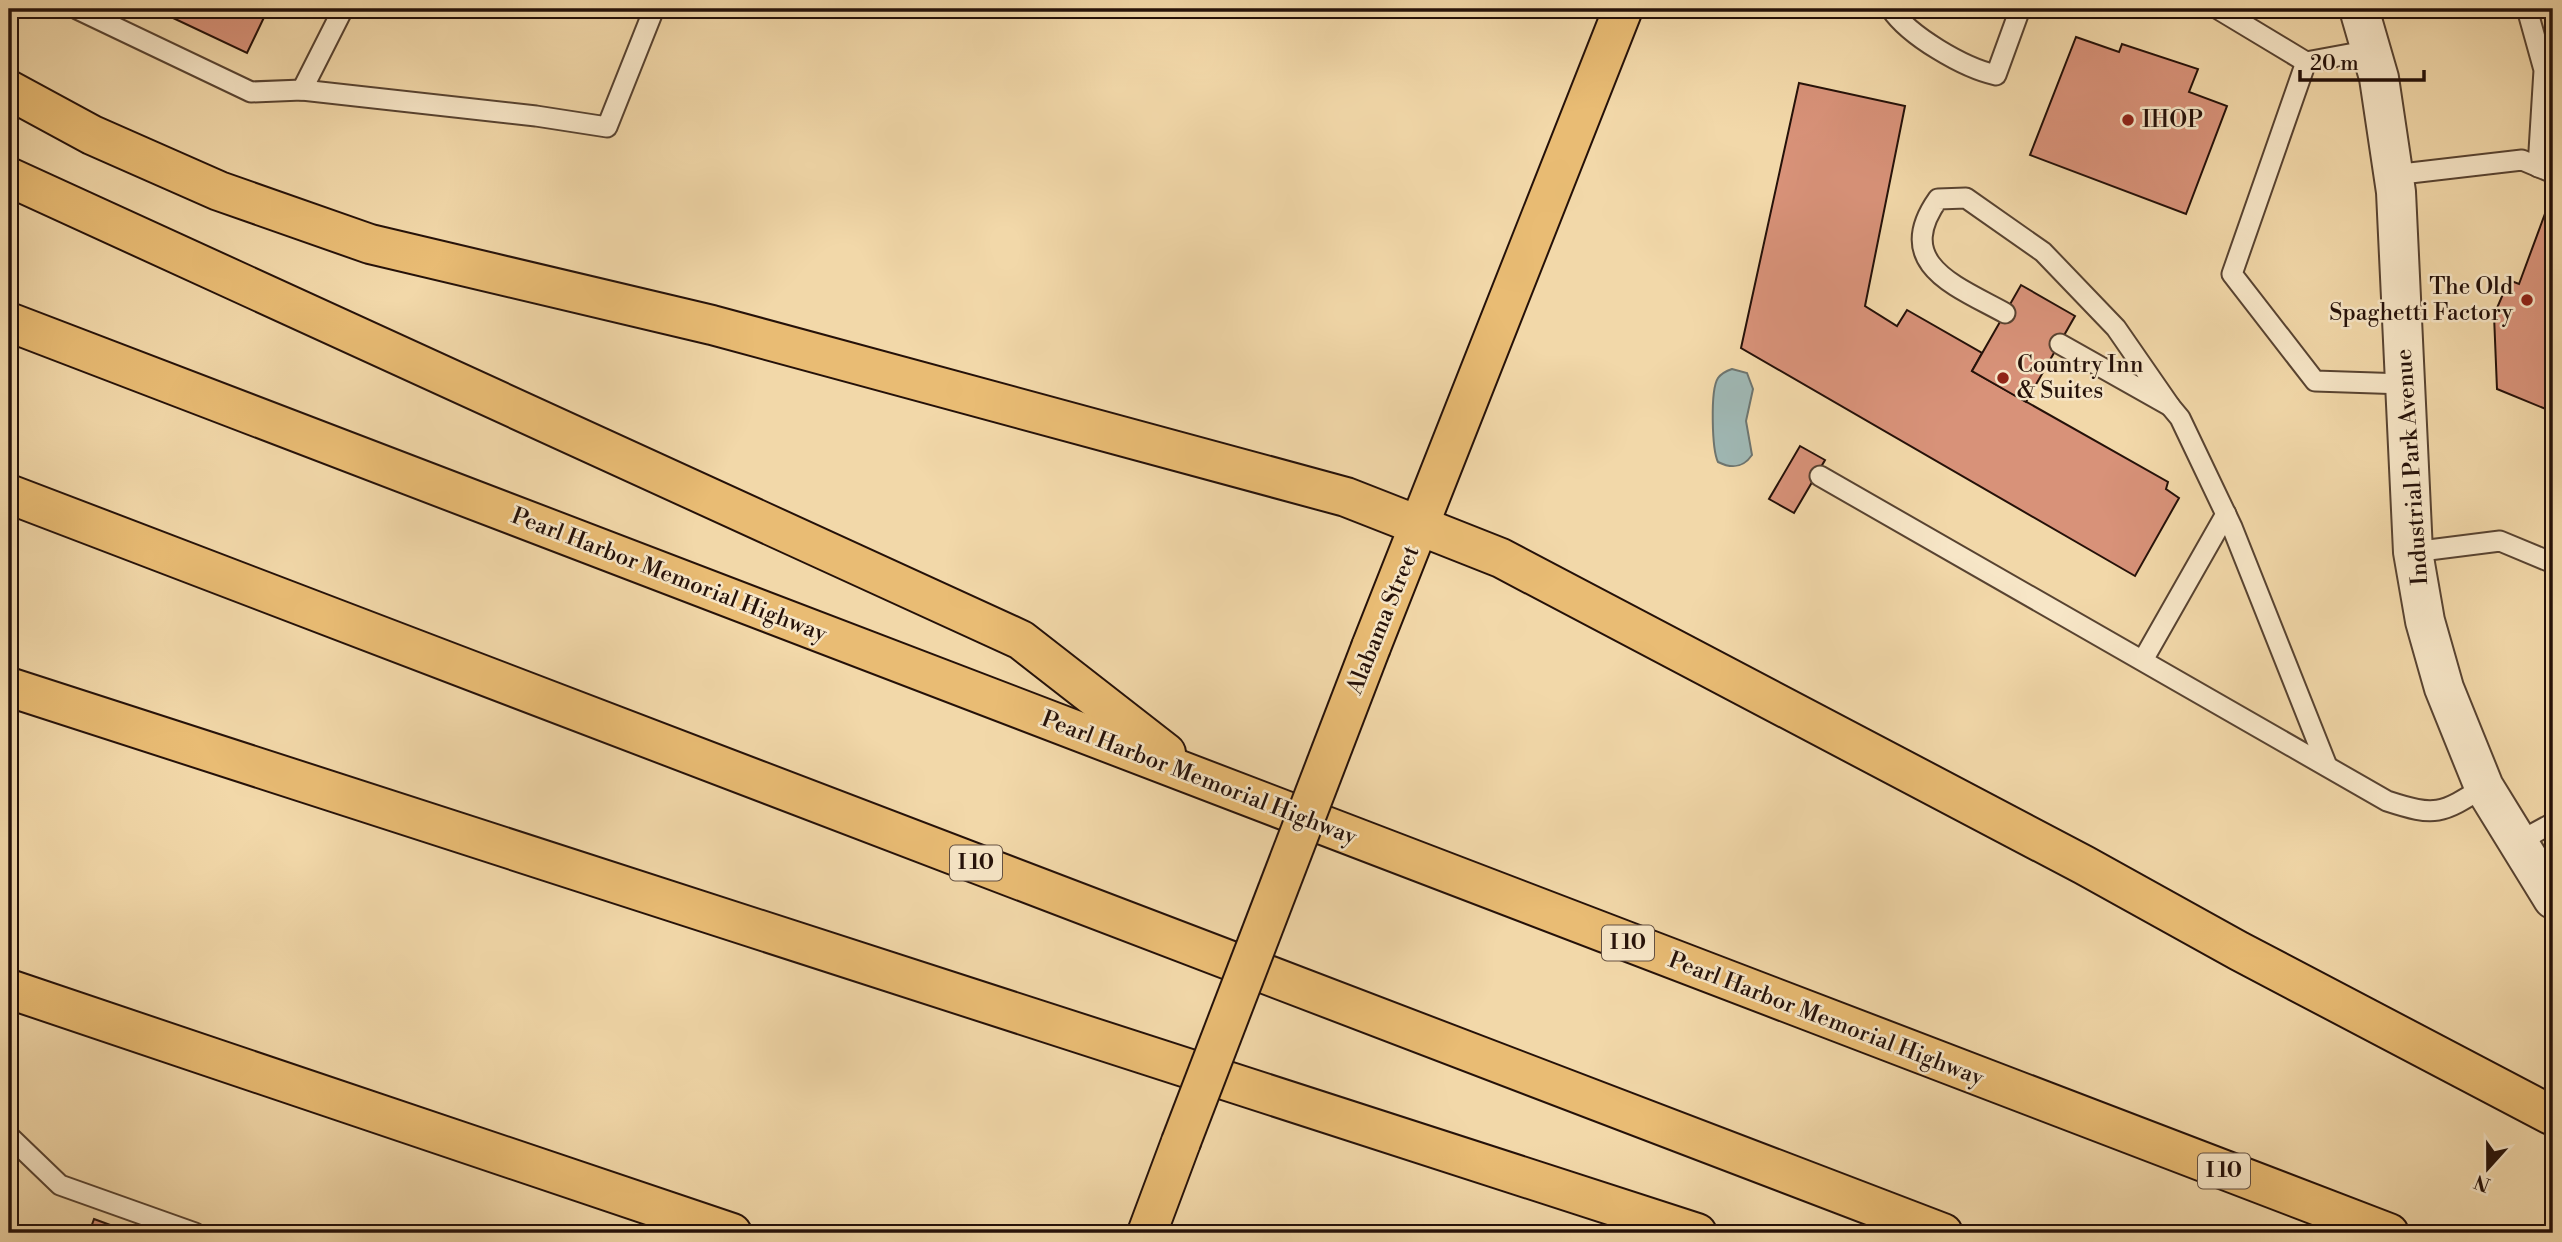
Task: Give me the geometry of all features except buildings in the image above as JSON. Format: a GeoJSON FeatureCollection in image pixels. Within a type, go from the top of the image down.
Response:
{"type":"FeatureCollection","features":[{"type":"Feature","properties":{"kind":"main road","name":"Alabama Street"},"geometry":{"type":"LineString","coordinates":[[1147,1233],[1371,647],[1623,9]]}},
{"type":"Feature","properties":{"kind":"main road"},"geometry":{"type":"LineString","coordinates":[[9,90],[92,135],[219,191],[370,244],[712,325],[1346,497],[1420,526],[1513,565],[2084,864],[2239,951],[2553,1116]]}},
{"type":"Feature","properties":{"kind":"main road"},"geometry":{"type":"LineString","coordinates":[[9,177],[1021,640],[1198,778]]}},
{"type":"Feature","properties":{"kind":"main road","name":"Pearl Harbor Memorial Highway"},"geometry":{"type":"LineString","coordinates":[[9,322],[2389,1233]]}},
{"type":"Feature","properties":{"kind":"main road","name":"I 10"},"geometry":{"type":"LineString","coordinates":[[9,494],[1943,1233]]}},
{"type":"Feature","properties":{"kind":"main road"},"geometry":{"type":"LineString","coordinates":[[9,687],[1697,1233]]}},
{"type":"Feature","properties":{"kind":"main road"},"geometry":{"type":"LineString","coordinates":[[9,989],[732,1233]]}},
{"type":"Feature","properties":{"kind":"street","name":"Industrial Park Avenue"},"geometry":{"type":"LineString","coordinates":[[2358,9],[2379,78],[2393,175],[2413,552],[2425,621],[2444,688],[2484,787],[2553,900]]}},
{"type":"Feature","properties":{"kind":"lane"},"geometry":{"type":"LineString","coordinates":[[77,9],[251,92],[302,90],[536,116],[607,127],[653,9]]}},
{"type":"Feature","properties":{"kind":"lane"},"geometry":{"type":"LineString","coordinates":[[302,90],[344,9]]}},
{"type":"Feature","properties":{"kind":"lane"},"geometry":{"type":"LineString","coordinates":[[1891,9],[1901,24],[1976,71],[1996,75],[2020,9]]}},
{"type":"Feature","properties":{"kind":"lane"},"geometry":{"type":"LineString","coordinates":[[2218,9],[2306,62],[2371,50]]}},
{"type":"Feature","properties":{"kind":"lane"},"geometry":{"type":"LineString","coordinates":[[2393,175],[2522,160],[2546,170],[2545,40],[2527,9]]}},
{"type":"Feature","properties":{"kind":"lane"},"geometry":{"type":"LineString","coordinates":[[2306,62],[2232,274],[2315,381],[2405,384]]}},
{"type":"Feature","properties":{"kind":"lane"},"geometry":{"type":"LineString","coordinates":[[2005,313],[1951,283],[1930,266],[1920,243],[1926,217],[1938,200],[1965,198],[2043,252],[2116,328],[2180,418],[2226,514],[2327,766]]}},
{"type":"Feature","properties":{"kind":"lane"},"geometry":{"type":"LineString","coordinates":[[2060,344],[2171,406]]}},
{"type":"Feature","properties":{"kind":"lane"},"geometry":{"type":"LineString","coordinates":[[1821,476],[2387,801],[2423,813],[2448,810],[2484,787]]}},
{"type":"Feature","properties":{"kind":"lane"},"geometry":{"type":"LineString","coordinates":[[2143,660],[2226,514]]}},
{"type":"Feature","properties":{"kind":"lane"},"geometry":{"type":"LineString","coordinates":[[2413,552],[2500,541],[2553,563]]}},
{"type":"Feature","properties":{"kind":"lane"},"geometry":{"type":"LineString","coordinates":[[2516,843],[2553,823]]}},
{"type":"Feature","properties":{"kind":"lane"},"geometry":{"type":"LineString","coordinates":[[9,1136],[60,1185],[195,1233]]}},
{"type":"Feature","properties":{"kind":"water"},"geometry":{"type":"Polygon","coordinates":[[[1732,369],[1747,373],[1753,389],[1746,421],[1752,455],[1741,465],[1728,466],[1718,462],[1714,446],[1714,394],[1718,378],[1732,369]]]}},
{"type":"Feature","properties":{"kind":"place","name":"IHOP"},"geometry":{"type":"Point","coordinates":[2128,120]}},
{"type":"Feature","properties":{"kind":"place","name":"The Old Spaghetti Factory"},"geometry":{"type":"Point","coordinates":[2527,300]}},
{"type":"Feature","properties":{"kind":"place","name":"Country Inn & Suites"},"geometry":{"type":"Point","coordinates":[2003,378]}}]}
